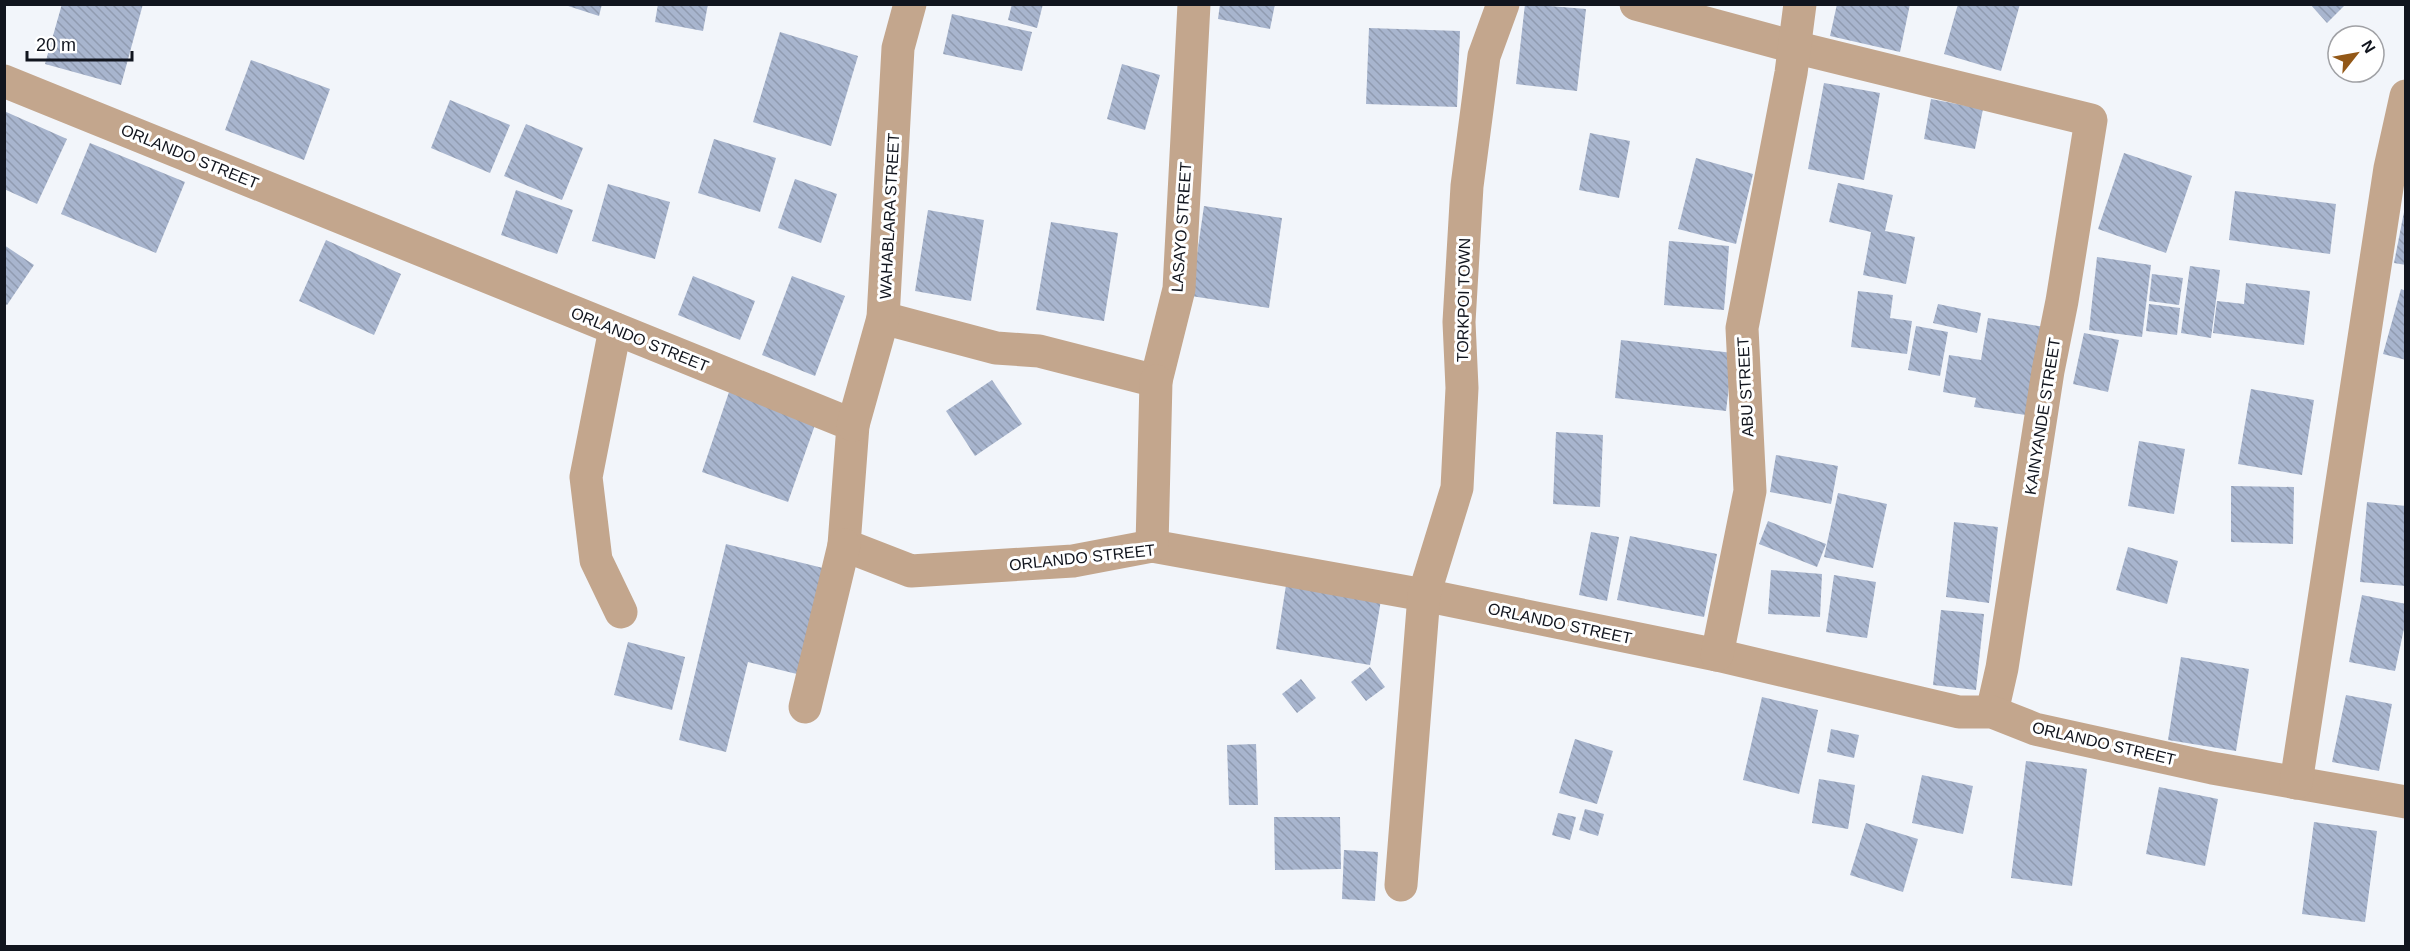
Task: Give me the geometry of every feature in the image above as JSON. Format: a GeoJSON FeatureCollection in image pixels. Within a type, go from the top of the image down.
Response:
{"type":"FeatureCollection","features":[{"type":"Feature","properties":{"kind":"street","name":"WAHABLARA STREET"},"geometry":{"type":"LineString","coordinates":[[853,425],[883,318],[898,48],[910,4]]}},
{"type":"Feature","properties":{"kind":"street","name":"LASAYO STREET"},"geometry":{"type":"LineString","coordinates":[[1152,546],[1156,381],[1179,289],[1194,4]]}},
{"type":"Feature","properties":{"kind":"street","name":"TORKPOI TOWN"},"geometry":{"type":"LineString","coordinates":[[1401,885],[1424,595],[1457,488],[1462,388],[1459,322],[1467,186],[1484,56],[1503,4]]}},
{"type":"Feature","properties":{"kind":"street"},"geometry":{"type":"LineString","coordinates":[[1636,4],[1794,47]]}},
{"type":"Feature","properties":{"kind":"street","name":"ABU STREET"},"geometry":{"type":"LineString","coordinates":[[1717,655],[1750,491],[1743,328],[1791,74],[1800,4]]}},
{"type":"Feature","properties":{"kind":"street","name":"KAINYANDE STREET"},"geometry":{"type":"LineString","coordinates":[[1794,47],[2091,120],[2064,290],[2048,371],[2002,668],[1992,712]]}},
{"type":"Feature","properties":{"kind":"street","name":"ORLANDO STREET"},"geometry":{"type":"LineString","coordinates":[[4,81],[853,425]]}},
{"type":"Feature","properties":{"kind":"street"},"geometry":{"type":"LineString","coordinates":[[2296,783],[2398,170],[2406,96]]}},
{"type":"Feature","properties":{"kind":"street"},"geometry":{"type":"LineString","coordinates":[[883,318],[996,348],[1039,351],[1156,381]]}},
{"type":"Feature","properties":{"kind":"street"},"geometry":{"type":"LineString","coordinates":[[615,329],[586,477],[596,560],[621,612]]}},
{"type":"Feature","properties":{"kind":"street"},"geometry":{"type":"LineString","coordinates":[[805,707],[844,545],[853,425]]}},
{"type":"Feature","properties":{"kind":"street","name":"ORLANDO STREET"},"geometry":{"type":"LineString","coordinates":[[844,545],[911,571],[1073,561],[1152,546],[1424,595],[1717,655],[1959,712],[1992,712],[2035,729],[2212,768],[2406,802]]}},
{"type":"Feature","properties":{"kind":"building"},"geometry":{"type":"Polygon","coordinates":[[[62,4],[143,4],[121,85],[45,64],[62,4]]]}},
{"type":"Feature","properties":{"kind":"building"},"geometry":{"type":"Polygon","coordinates":[[[562,4],[602,4],[599,16],[562,4]]]}},
{"type":"Feature","properties":{"kind":"building"},"geometry":{"type":"Polygon","coordinates":[[[658,4],[708,4],[703,31],[655,22],[658,4]]]}},
{"type":"Feature","properties":{"kind":"building"},"geometry":{"type":"Polygon","coordinates":[[[1012,4],[1043,4],[1037,28],[1008,20],[1012,4]]]}},
{"type":"Feature","properties":{"kind":"building"},"geometry":{"type":"Polygon","coordinates":[[[1220,4],[1275,4],[1270,29],[1218,19],[1220,4]]]}},
{"type":"Feature","properties":{"kind":"building"},"geometry":{"type":"Polygon","coordinates":[[[1525,4],[1586,9],[1577,91],[1516,84],[1525,4]]]}},
{"type":"Feature","properties":{"kind":"building"},"geometry":{"type":"Polygon","coordinates":[[[1837,4],[1910,4],[1900,52],[1830,36],[1837,4]]]}},
{"type":"Feature","properties":{"kind":"building"},"geometry":{"type":"Polygon","coordinates":[[[1958,4],[2020,4],[2001,71],[1944,54],[1958,4]]]}},
{"type":"Feature","properties":{"kind":"building"},"geometry":{"type":"Polygon","coordinates":[[[2310,4],[2346,4],[2327,23],[2310,4]]]}},
{"type":"Feature","properties":{"kind":"building"},"geometry":{"type":"Polygon","coordinates":[[[952,14],[1032,32],[1022,71],[943,54],[952,14]]]}},
{"type":"Feature","properties":{"kind":"building"},"geometry":{"type":"Polygon","coordinates":[[[1369,28],[1460,31],[1457,107],[1366,104],[1369,28]]]}},
{"type":"Feature","properties":{"kind":"building"},"geometry":{"type":"Polygon","coordinates":[[[780,32],[858,56],[831,146],[753,122],[780,32]]]}},
{"type":"Feature","properties":{"kind":"building"},"geometry":{"type":"Polygon","coordinates":[[[251,60],[330,89],[304,160],[225,130],[251,60]]]}},
{"type":"Feature","properties":{"kind":"building"},"geometry":{"type":"Polygon","coordinates":[[[1122,64],[1160,75],[1145,130],[1107,119],[1122,64]]]}},
{"type":"Feature","properties":{"kind":"building"},"geometry":{"type":"Polygon","coordinates":[[[1824,83],[1880,93],[1864,180],[1808,169],[1824,83]]]}},
{"type":"Feature","properties":{"kind":"building"},"geometry":{"type":"Polygon","coordinates":[[[1931,99],[1983,109],[1975,149],[1924,139],[1931,99]]]}},
{"type":"Feature","properties":{"kind":"building"},"geometry":{"type":"Polygon","coordinates":[[[450,100],[510,125],[490,173],[431,148],[450,100]]]}},
{"type":"Feature","properties":{"kind":"building"},"geometry":{"type":"Polygon","coordinates":[[[4,111],[67,139],[37,204],[4,189],[4,111]]]}},
{"type":"Feature","properties":{"kind":"building"},"geometry":{"type":"Polygon","coordinates":[[[526,124],[583,148],[562,200],[504,176],[526,124]]]}},
{"type":"Feature","properties":{"kind":"building"},"geometry":{"type":"Polygon","coordinates":[[[1590,133],[1630,141],[1619,198],[1579,190],[1590,133]]]}},
{"type":"Feature","properties":{"kind":"building"},"geometry":{"type":"Polygon","coordinates":[[[714,139],[776,158],[760,212],[698,193],[714,139]]]}},
{"type":"Feature","properties":{"kind":"building"},"geometry":{"type":"Polygon","coordinates":[[[90,143],[185,182],[156,253],[61,214],[90,143]]]}},
{"type":"Feature","properties":{"kind":"building"},"geometry":{"type":"Polygon","coordinates":[[[2124,153],[2192,176],[2166,253],[2098,229],[2124,153]]]}},
{"type":"Feature","properties":{"kind":"building"},"geometry":{"type":"Polygon","coordinates":[[[1696,158],[1753,174],[1736,244],[1678,229],[1696,158]]]}},
{"type":"Feature","properties":{"kind":"building"},"geometry":{"type":"Polygon","coordinates":[[[795,179],[837,194],[821,243],[778,228],[795,179]]]}},
{"type":"Feature","properties":{"kind":"building"},"geometry":{"type":"Polygon","coordinates":[[[1838,183],[1893,195],[1885,231],[1915,237],[1906,284],[1863,275],[1871,232],[1829,222],[1838,183]]]}},
{"type":"Feature","properties":{"kind":"building"},"geometry":{"type":"Polygon","coordinates":[[[608,184],[670,202],[655,259],[592,241],[608,184]]]}},
{"type":"Feature","properties":{"kind":"building"},"geometry":{"type":"Polygon","coordinates":[[[516,190],[573,210],[557,254],[501,235],[516,190]]]}},
{"type":"Feature","properties":{"kind":"building"},"geometry":{"type":"Polygon","coordinates":[[[2235,191],[2336,204],[2330,254],[2229,240],[2235,191]]]}},
{"type":"Feature","properties":{"kind":"building"},"geometry":{"type":"Polygon","coordinates":[[[1204,206],[1282,218],[1269,308],[1191,296],[1204,206]]]}},
{"type":"Feature","properties":{"kind":"building"},"geometry":{"type":"Polygon","coordinates":[[[928,210],[984,220],[971,301],[915,291],[928,210]]]}},
{"type":"Feature","properties":{"kind":"building"},"geometry":{"type":"Polygon","coordinates":[[[2404,212],[2406,212],[2406,265],[2394,263],[2404,212]]]}},
{"type":"Feature","properties":{"kind":"building"},"geometry":{"type":"Polygon","coordinates":[[[1051,222],[1118,233],[1104,321],[1036,310],[1051,222]]]}},
{"type":"Feature","properties":{"kind":"building"},"geometry":{"type":"Polygon","coordinates":[[[326,240],[401,274],[374,335],[299,301],[326,240]]]}},
{"type":"Feature","properties":{"kind":"building"},"geometry":{"type":"Polygon","coordinates":[[[1669,241],[1729,246],[1724,310],[1664,305],[1669,241]]]}},
{"type":"Feature","properties":{"kind":"building"},"geometry":{"type":"Polygon","coordinates":[[[4,245],[34,265],[7,305],[4,303],[4,245]]]}},
{"type":"Feature","properties":{"kind":"building"},"geometry":{"type":"Polygon","coordinates":[[[2097,257],[2151,265],[2142,337],[2089,330],[2097,257]]]}},
{"type":"Feature","properties":{"kind":"building"},"geometry":{"type":"Polygon","coordinates":[[[2190,266],[2220,270],[2211,338],[2181,333],[2190,266]]]}},
{"type":"Feature","properties":{"kind":"building"},"geometry":{"type":"Polygon","coordinates":[[[2152,274],[2183,278],[2179,305],[2149,301],[2152,274]]]}},
{"type":"Feature","properties":{"kind":"building"},"geometry":{"type":"Polygon","coordinates":[[[693,276],[755,301],[740,340],[678,315],[693,276]]]}},
{"type":"Feature","properties":{"kind":"building"},"geometry":{"type":"Polygon","coordinates":[[[792,276],[845,296],[815,376],[762,355],[792,276]]]}},
{"type":"Feature","properties":{"kind":"building"},"geometry":{"type":"Polygon","coordinates":[[[2246,283],[2310,291],[2304,345],[2213,333],[2217,301],[2244,304],[2246,283]]]}},
{"type":"Feature","properties":{"kind":"building"},"geometry":{"type":"Polygon","coordinates":[[[2401,289],[2406,291],[2406,360],[2383,354],[2401,289]]]}},
{"type":"Feature","properties":{"kind":"building"},"geometry":{"type":"Polygon","coordinates":[[[1858,291],[1893,295],[1890,318],[1912,321],[1907,354],[1851,347],[1858,291]]]}},
{"type":"Feature","properties":{"kind":"building"},"geometry":{"type":"Polygon","coordinates":[[[1938,304],[1981,313],[1977,333],[1933,323],[1938,304]]]}},
{"type":"Feature","properties":{"kind":"building"},"geometry":{"type":"Polygon","coordinates":[[[2149,304],[2180,308],[2177,335],[2146,331],[2149,304]]]}},
{"type":"Feature","properties":{"kind":"building"},"geometry":{"type":"Polygon","coordinates":[[[1988,318],[2045,327],[2032,416],[1974,407],[1976,398],[1943,392],[1949,355],[1981,360],[1988,318]]]}},
{"type":"Feature","properties":{"kind":"building"},"geometry":{"type":"Polygon","coordinates":[[[1916,326],[1948,332],[1940,376],[1908,370],[1916,326]]]}},
{"type":"Feature","properties":{"kind":"building"},"geometry":{"type":"Polygon","coordinates":[[[2084,333],[2119,340],[2108,392],[2073,384],[2084,333]]]}},
{"type":"Feature","properties":{"kind":"building"},"geometry":{"type":"Polygon","coordinates":[[[1621,340],[1733,353],[1726,411],[1615,398],[1621,340]]]}},
{"type":"Feature","properties":{"kind":"building"},"geometry":{"type":"Polygon","coordinates":[[[992,380],[1022,424],[975,456],[946,411],[992,380]]]}},
{"type":"Feature","properties":{"kind":"building"},"geometry":{"type":"Polygon","coordinates":[[[2251,389],[2314,400],[2302,475],[2238,464],[2251,389]]]}},
{"type":"Feature","properties":{"kind":"building"},"geometry":{"type":"Polygon","coordinates":[[[729,392],[816,422],[788,502],[702,472],[729,392]]]}},
{"type":"Feature","properties":{"kind":"building"},"geometry":{"type":"Polygon","coordinates":[[[1556,432],[1603,435],[1600,507],[1553,504],[1556,432]]]}},
{"type":"Feature","properties":{"kind":"building"},"geometry":{"type":"Polygon","coordinates":[[[2139,441],[2185,449],[2174,514],[2128,506],[2139,441]]]}},
{"type":"Feature","properties":{"kind":"building"},"geometry":{"type":"Polygon","coordinates":[[[1776,455],[1838,466],[1831,504],[1770,492],[1776,455]]]}},
{"type":"Feature","properties":{"kind":"building"},"geometry":{"type":"Polygon","coordinates":[[[2231,486],[2294,487],[2293,544],[2231,542],[2231,486]]]}},
{"type":"Feature","properties":{"kind":"building"},"geometry":{"type":"Polygon","coordinates":[[[1838,493],[1887,504],[1873,568],[1824,557],[1838,493]]]}},
{"type":"Feature","properties":{"kind":"building"},"geometry":{"type":"Polygon","coordinates":[[[2367,502],[2406,506],[2406,586],[2360,582],[2367,502]]]}},
{"type":"Feature","properties":{"kind":"building"},"geometry":{"type":"Polygon","coordinates":[[[1768,521],[1826,544],[1817,567],[1759,544],[1768,521]]]}},
{"type":"Feature","properties":{"kind":"building"},"geometry":{"type":"Polygon","coordinates":[[[1954,522],[1998,527],[1989,603],[1946,597],[1954,522]]]}},
{"type":"Feature","properties":{"kind":"building"},"geometry":{"type":"Polygon","coordinates":[[[1591,532],[1619,537],[1607,601],[1579,595],[1591,532]]]}},
{"type":"Feature","properties":{"kind":"building"},"geometry":{"type":"Polygon","coordinates":[[[1630,536],[1717,554],[1704,617],[1617,600],[1630,536]]]}},
{"type":"Feature","properties":{"kind":"building"},"geometry":{"type":"Polygon","coordinates":[[[726,544],[823,568],[797,674],[748,662],[726,752],[679,740],[726,544]]]}},
{"type":"Feature","properties":{"kind":"building"},"geometry":{"type":"Polygon","coordinates":[[[2128,547],[2178,561],[2167,604],[2116,590],[2128,547]]]}},
{"type":"Feature","properties":{"kind":"building"},"geometry":{"type":"Polygon","coordinates":[[[1771,570],[1822,574],[1820,617],[1768,614],[1771,570]]]}},
{"type":"Feature","properties":{"kind":"building"},"geometry":{"type":"Polygon","coordinates":[[[1834,575],[1876,582],[1867,638],[1826,632],[1834,575]]]}},
{"type":"Feature","properties":{"kind":"building"},"geometry":{"type":"Polygon","coordinates":[[[1286,585],[1381,600],[1370,665],[1276,649],[1286,585]]]}},
{"type":"Feature","properties":{"kind":"building"},"geometry":{"type":"Polygon","coordinates":[[[2362,595],[2406,604],[2406,619],[2395,671],[2349,662],[2362,595]]]}},
{"type":"Feature","properties":{"kind":"building"},"geometry":{"type":"Polygon","coordinates":[[[1941,610],[1984,614],[1976,690],[1933,685],[1941,610]]]}},
{"type":"Feature","properties":{"kind":"building"},"geometry":{"type":"Polygon","coordinates":[[[628,642],[685,657],[672,710],[614,695],[628,642]]]}},
{"type":"Feature","properties":{"kind":"building"},"geometry":{"type":"Polygon","coordinates":[[[2181,657],[2249,669],[2236,751],[2168,740],[2181,657]]]}},
{"type":"Feature","properties":{"kind":"building"},"geometry":{"type":"Polygon","coordinates":[[[1370,667],[1385,687],[1366,701],[1351,682],[1370,667]]]}},
{"type":"Feature","properties":{"kind":"building"},"geometry":{"type":"Polygon","coordinates":[[[1301,679],[1316,698],[1297,713],[1282,694],[1301,679]]]}},
{"type":"Feature","properties":{"kind":"building"},"geometry":{"type":"Polygon","coordinates":[[[2346,695],[2392,704],[2379,771],[2332,762],[2346,695]]]}},
{"type":"Feature","properties":{"kind":"building"},"geometry":{"type":"Polygon","coordinates":[[[1762,697],[1818,710],[1799,794],[1743,780],[1762,697]]]}},
{"type":"Feature","properties":{"kind":"building"},"geometry":{"type":"Polygon","coordinates":[[[1831,729],[1859,735],[1854,758],[1827,752],[1831,729]]]}},
{"type":"Feature","properties":{"kind":"building"},"geometry":{"type":"Polygon","coordinates":[[[1575,739],[1613,751],[1597,804],[1559,793],[1575,739]]]}},
{"type":"Feature","properties":{"kind":"building"},"geometry":{"type":"Polygon","coordinates":[[[1256,744],[1258,805],[1229,805],[1227,745],[1256,744]]]}},
{"type":"Feature","properties":{"kind":"building"},"geometry":{"type":"Polygon","coordinates":[[[2026,761],[2087,769],[2072,886],[2011,878],[2026,761]]]}},
{"type":"Feature","properties":{"kind":"building"},"geometry":{"type":"Polygon","coordinates":[[[1922,775],[1973,786],[1963,834],[1912,823],[1922,775]]]}},
{"type":"Feature","properties":{"kind":"building"},"geometry":{"type":"Polygon","coordinates":[[[1819,779],[1855,785],[1848,829],[1812,823],[1819,779]]]}},
{"type":"Feature","properties":{"kind":"building"},"geometry":{"type":"Polygon","coordinates":[[[2159,787],[2218,799],[2205,866],[2146,854],[2159,787]]]}},
{"type":"Feature","properties":{"kind":"building"},"geometry":{"type":"Polygon","coordinates":[[[1585,809],[1604,814],[1598,836],[1579,830],[1585,809]]]}},
{"type":"Feature","properties":{"kind":"building"},"geometry":{"type":"Polygon","coordinates":[[[1558,813],[1576,817],[1570,840],[1552,835],[1558,813]]]}},
{"type":"Feature","properties":{"kind":"building"},"geometry":{"type":"Polygon","coordinates":[[[1274,817],[1340,817],[1341,869],[1275,870],[1274,817]]]}},
{"type":"Feature","properties":{"kind":"building"},"geometry":{"type":"Polygon","coordinates":[[[2314,822],[2377,831],[2365,922],[2302,914],[2314,822]]]}},
{"type":"Feature","properties":{"kind":"building"},"geometry":{"type":"Polygon","coordinates":[[[1866,823],[1918,839],[1903,892],[1850,875],[1866,823]]]}},
{"type":"Feature","properties":{"kind":"building"},"geometry":{"type":"Polygon","coordinates":[[[1344,850],[1378,852],[1375,901],[1342,899],[1344,850]]]}}]}
